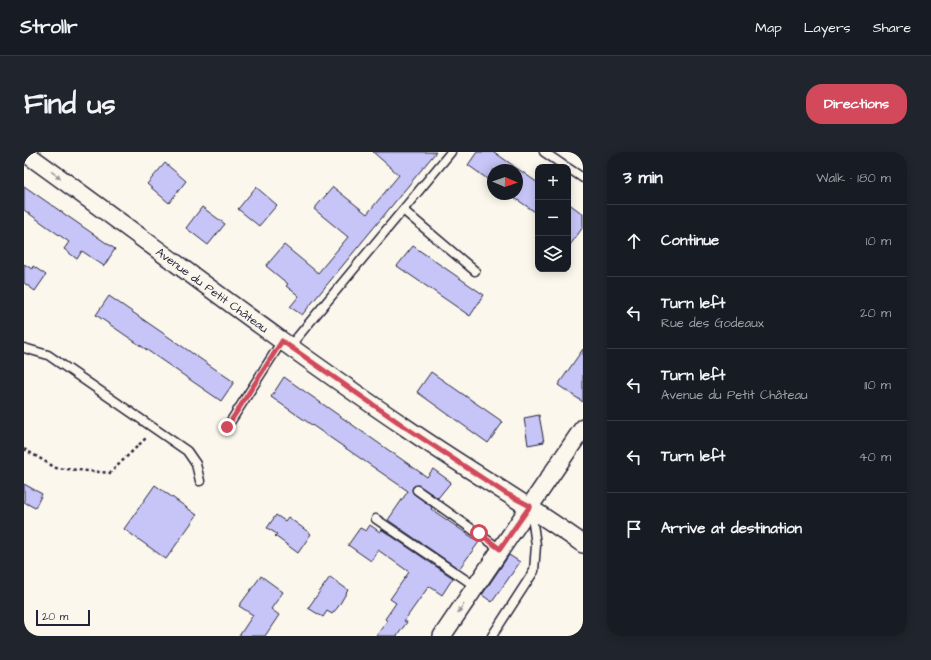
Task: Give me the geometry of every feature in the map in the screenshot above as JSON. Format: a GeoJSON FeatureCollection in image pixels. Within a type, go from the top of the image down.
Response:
{"type":"FeatureCollection","features":[{"type":"Feature","properties":{"kind":"street","name":"Avenue du Petit Château"},"geometry":{"type":"LineString","coordinates":[[24,152],[286,344],[408,429],[505,493],[530,506],[583,544]]}},
{"type":"Feature","properties":{"kind":"street"},"geometry":{"type":"LineString","coordinates":[[442,636],[583,428]]}},
{"type":"Feature","properties":{"kind":"lane"},"geometry":{"type":"LineString","coordinates":[[227,427],[286,344],[403,210],[451,152]]}},
{"type":"Feature","properties":{"kind":"lane"},"geometry":{"type":"LineString","coordinates":[[544,152],[561,164]]}},
{"type":"Feature","properties":{"kind":"lane"},"geometry":{"type":"LineString","coordinates":[[571,170],[583,178]]}},
{"type":"Feature","properties":{"kind":"lane"},"geometry":{"type":"LineString","coordinates":[[403,210],[475,271]]}},
{"type":"Feature","properties":{"kind":"lane"},"geometry":{"type":"LineString","coordinates":[[24,348],[48,355],[187,451],[196,464],[200,480]]}},
{"type":"Feature","properties":{"kind":"lane"},"geometry":{"type":"LineString","coordinates":[[417,490],[500,549]]}},
{"type":"Feature","properties":{"kind":"lane"},"geometry":{"type":"LineString","coordinates":[[492,636],[534,571],[536,545],[530,506]]}},
{"type":"Feature","properties":{"kind":"lane"},"geometry":{"type":"LineString","coordinates":[[376,519],[475,586]]}},
{"type":"Feature","properties":{"kind":"path"},"geometry":{"type":"LineString","coordinates":[[24,449],[56,468],[110,474],[156,429]]}},
{"type":"Feature","properties":{"kind":"building"},"geometry":{"type":"Polygon","coordinates":[[[373,152],[436,152],[302,315],[290,307],[299,296],[286,286],[288,284],[266,266],[284,245],[318,273],[348,237],[314,209],[333,187],[367,214],[399,175],[373,152]]]}},
{"type":"Feature","properties":{"kind":"building"},"geometry":{"type":"Polygon","coordinates":[[[477,152],[494,152],[511,164],[487,164],[487,179],[468,165],[477,152]]]}},
{"type":"Feature","properties":{"kind":"building"},"geometry":{"type":"Polygon","coordinates":[[[165,163],[186,181],[169,203],[147,184],[165,163]]]}},
{"type":"Feature","properties":{"kind":"building"},"geometry":{"type":"Polygon","coordinates":[[[523,172],[535,181],[535,212],[518,200],[523,200],[523,172]]]}},
{"type":"Feature","properties":{"kind":"building"},"geometry":{"type":"Polygon","coordinates":[[[24,186],[115,249],[104,266],[82,251],[77,259],[64,249],[69,242],[24,210],[24,186]]]}},
{"type":"Feature","properties":{"kind":"building"},"geometry":{"type":"Polygon","coordinates":[[[256,187],[277,205],[259,226],[238,209],[256,187]]]}},
{"type":"Feature","properties":{"kind":"building"},"geometry":{"type":"Polygon","coordinates":[[[571,205],[583,214],[583,227],[571,244],[571,205]]]}},
{"type":"Feature","properties":{"kind":"building"},"geometry":{"type":"Polygon","coordinates":[[[202,207],[225,224],[208,245],[186,228],[202,207]]]}},
{"type":"Feature","properties":{"kind":"building"},"geometry":{"type":"Polygon","coordinates":[[[413,246],[484,295],[470,316],[397,266],[413,246]]]}},
{"type":"Feature","properties":{"kind":"building"},"geometry":{"type":"Polygon","coordinates":[[[24,264],[32,269],[33,266],[46,275],[35,291],[24,283],[24,264]]]}},
{"type":"Feature","properties":{"kind":"building"},"geometry":{"type":"Polygon","coordinates":[[[109,296],[234,382],[221,401],[96,315],[109,296]]]}},
{"type":"Feature","properties":{"kind":"building"},"geometry":{"type":"Polygon","coordinates":[[[583,349],[583,402],[558,385],[583,349]]]}},
{"type":"Feature","properties":{"kind":"building"},"geometry":{"type":"Polygon","coordinates":[[[431,372],[503,422],[488,443],[417,392],[431,372]]]}},
{"type":"Feature","properties":{"kind":"building"},"geometry":{"type":"Polygon","coordinates":[[[284,377],[427,477],[433,469],[451,482],[438,498],[418,485],[413,487],[412,490],[414,494],[432,507],[431,509],[479,542],[459,569],[388,520],[408,491],[271,397],[284,377]]]}},
{"type":"Feature","properties":{"kind":"building"},"geometry":{"type":"Polygon","coordinates":[[[539,415],[544,442],[528,445],[524,418],[539,415]]]}},
{"type":"Feature","properties":{"kind":"building"},"geometry":{"type":"Polygon","coordinates":[[[24,484],[42,494],[35,508],[24,502],[24,484]]]}},
{"type":"Feature","properties":{"kind":"building"},"geometry":{"type":"Polygon","coordinates":[[[155,485],[197,515],[166,559],[124,529],[155,485]]]}},
{"type":"Feature","properties":{"kind":"building"},"geometry":{"type":"Polygon","coordinates":[[[276,515],[285,521],[288,517],[311,534],[298,553],[275,536],[277,534],[267,528],[276,515]]]}},
{"type":"Feature","properties":{"kind":"building"},"geometry":{"type":"Polygon","coordinates":[[[370,525],[380,532],[381,529],[453,578],[442,595],[429,586],[404,621],[407,622],[397,636],[376,636],[387,621],[385,619],[396,603],[390,599],[409,572],[378,550],[371,561],[348,545],[360,528],[366,531],[370,525]]]}},
{"type":"Feature","properties":{"kind":"building"},"geometry":{"type":"Polygon","coordinates":[[[509,555],[520,562],[492,602],[482,595],[509,555]]]}},
{"type":"Feature","properties":{"kind":"building"},"geometry":{"type":"Polygon","coordinates":[[[261,576],[283,592],[271,609],[279,615],[265,636],[239,636],[253,615],[239,606],[261,576]]]}},
{"type":"Feature","properties":{"kind":"building"},"geometry":{"type":"Polygon","coordinates":[[[330,577],[348,590],[332,614],[327,611],[323,617],[308,608],[330,577]]]}},
{"type":"Feature","properties":{"kind":"route"},"geometry":{"type":"LineString","coordinates":[[227,427],[282,341],[408,429],[505,493],[530,506],[500,549],[479,533]]}}]}
